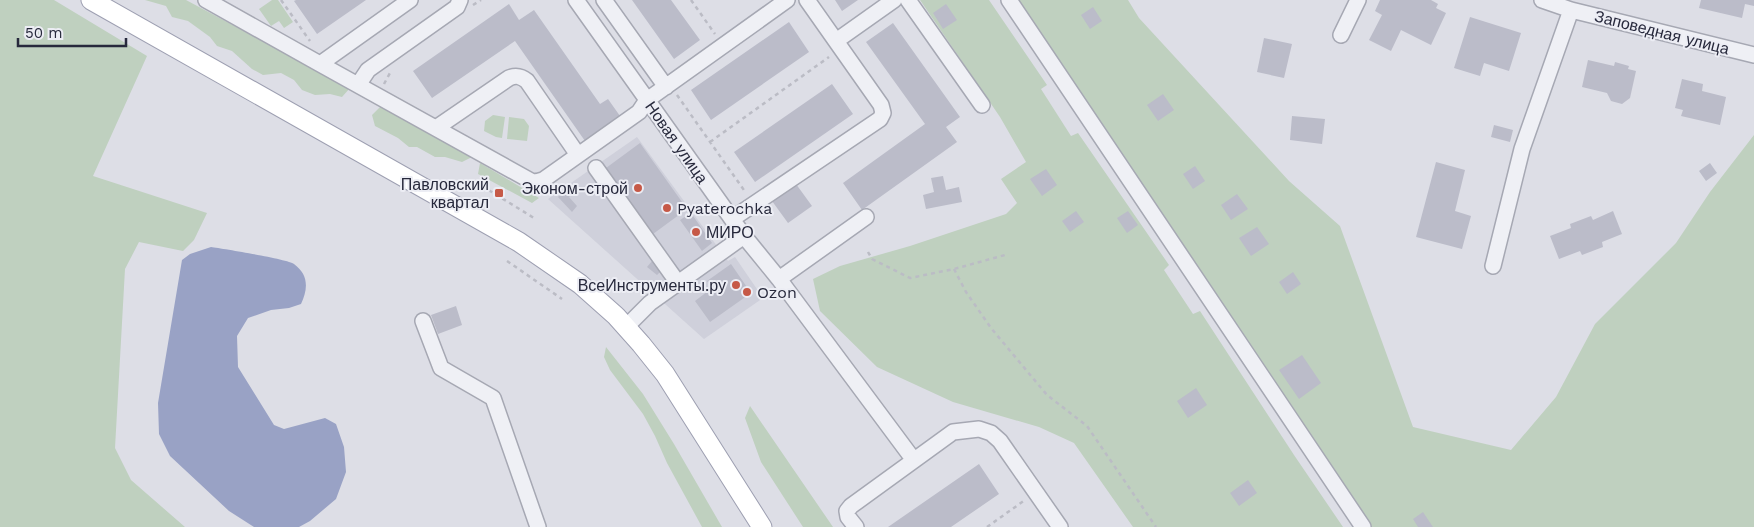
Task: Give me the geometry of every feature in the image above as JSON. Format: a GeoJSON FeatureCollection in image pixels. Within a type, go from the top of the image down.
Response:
{"type":"FeatureCollection","features":[{"type":"Feature","properties":{"kind":"main road"},"geometry":{"type":"LineString","coordinates":[[91,0],[519,242],[580,284],[626,327],[665,374],[762,527]]}},
{"type":"Feature","properties":{"kind":"street"},"geometry":{"type":"LineString","coordinates":[[206,0],[322,62],[358,85],[531,181],[536,182],[543,180],[639,112],[647,100],[787,0]]}},
{"type":"Feature","properties":{"kind":"street"},"geometry":{"type":"LineString","coordinates":[[322,62],[410,0]]}},
{"type":"Feature","properties":{"kind":"street"},"geometry":{"type":"LineString","coordinates":[[358,85],[368,70],[457,7],[460,0]]}},
{"type":"Feature","properties":{"kind":"street","name":"Новая улица"},"geometry":{"type":"LineString","coordinates":[[576,0],[744,236],[778,278],[913,460]]}},
{"type":"Feature","properties":{"kind":"street"},"geometry":{"type":"LineString","coordinates":[[604,0],[667,85]]}},
{"type":"Feature","properties":{"kind":"street"},"geometry":{"type":"LineString","coordinates":[[732,219],[880,119],[883,113],[881,105],[806,0]]}},
{"type":"Feature","properties":{"kind":"street"},"geometry":{"type":"LineString","coordinates":[[838,45],[894,0]]}},
{"type":"Feature","properties":{"kind":"street"},"geometry":{"type":"LineString","coordinates":[[908,0],[982,105]]}},
{"type":"Feature","properties":{"kind":"street"},"geometry":{"type":"LineString","coordinates":[[1009,0],[1363,527]]}},
{"type":"Feature","properties":{"kind":"street"},"geometry":{"type":"LineString","coordinates":[[1341,34],[1358,0]]}},
{"type":"Feature","properties":{"kind":"street","name":"Заповедная улица"},"geometry":{"type":"LineString","coordinates":[[1542,0],[1571,10],[1754,54]]}},
{"type":"Feature","properties":{"kind":"street"},"geometry":{"type":"LineString","coordinates":[[1494,266],[1522,149],[1571,10]]}},
{"type":"Feature","properties":{"kind":"street"},"geometry":{"type":"LineString","coordinates":[[436,128],[509,78],[521,77],[527,81],[578,155]]}},
{"type":"Feature","properties":{"kind":"street"},"geometry":{"type":"LineString","coordinates":[[596,168],[678,283]]}},
{"type":"Feature","properties":{"kind":"street"},"geometry":{"type":"LineString","coordinates":[[778,278],[866,217]]}},
{"type":"Feature","properties":{"kind":"street"},"geometry":{"type":"LineString","coordinates":[[626,327],[650,303],[744,236]]}},
{"type":"Feature","properties":{"kind":"street"},"geometry":{"type":"LineString","coordinates":[[422,321],[440,368],[494,398],[538,527]]}},
{"type":"Feature","properties":{"kind":"street"},"geometry":{"type":"LineString","coordinates":[[856,527],[848,517],[847,511],[851,506],[954,432],[979,429],[991,433],[1000,441],[1060,527]]}},
{"type":"Feature","properties":{"kind":"path"},"geometry":{"type":"LineString","coordinates":[[281,0],[322,62]]}},
{"type":"Feature","properties":{"kind":"path"},"geometry":{"type":"LineString","coordinates":[[691,0],[723,45]]}},
{"type":"Feature","properties":{"kind":"path"},"geometry":{"type":"LineString","coordinates":[[710,142],[838,45]]}},
{"type":"Feature","properties":{"kind":"path"},"geometry":{"type":"LineString","coordinates":[[667,85],[754,204]]}},
{"type":"Feature","properties":{"kind":"path"},"geometry":{"type":"LineString","coordinates":[[482,186],[534,218]]}},
{"type":"Feature","properties":{"kind":"path"},"geometry":{"type":"LineString","coordinates":[[868,252],[872,258],[910,278],[954,269],[1005,255]]}},
{"type":"Feature","properties":{"kind":"path"},"geometry":{"type":"LineString","coordinates":[[507,261],[562,299]]}},
{"type":"Feature","properties":{"kind":"path"},"geometry":{"type":"LineString","coordinates":[[954,269],[966,292],[990,328],[1047,395],[1087,426],[1156,527]]}},
{"type":"Feature","properties":{"kind":"path"},"geometry":{"type":"LineString","coordinates":[[988,527],[1036,492]]}},
{"type":"Feature","properties":{"kind":"shaded area"},"geometry":{"type":"Polygon","coordinates":[[[637,137],[728,261],[735,257],[763,298],[704,339],[548,199],[637,137]]]}},
{"type":"Feature","properties":{"kind":"green space"},"geometry":{"type":"Polygon","coordinates":[[[0,0],[54,0],[147,56],[93,176],[207,213],[194,240],[183,251],[139,242],[125,269],[115,448],[131,480],[185,527],[0,527],[0,0]]]}},
{"type":"Feature","properties":{"kind":"green space"},"geometry":{"type":"Polygon","coordinates":[[[145,0],[186,0],[350,88],[342,97],[330,94],[315,95],[302,90],[294,80],[281,73],[263,75],[252,69],[232,51],[217,46],[210,37],[188,21],[172,17],[166,6],[145,0]]]}},
{"type":"Feature","properties":{"kind":"green space"},"geometry":{"type":"Polygon","coordinates":[[[272,0],[278,0],[293,22],[284,28],[279,21],[271,26],[259,9],[272,0]]]}},
{"type":"Feature","properties":{"kind":"green space"},"geometry":{"type":"Polygon","coordinates":[[[920,0],[989,0],[1047,85],[1041,89],[1071,136],[1078,133],[1169,265],[1164,270],[1193,314],[1200,311],[1343,527],[1133,527],[1074,443],[1039,427],[953,402],[877,367],[820,311],[813,279],[840,266],[910,246],[1006,214],[1017,203],[1001,179],[1026,162],[1000,117],[920,0]]]}},
{"type":"Feature","properties":{"kind":"green space"},"geometry":{"type":"Polygon","coordinates":[[[1014,0],[1128,0],[1139,18],[1289,181],[1340,226],[1413,427],[1511,450],[1556,397],[1595,324],[1676,243],[1710,192],[1754,135],[1754,527],[1372,527],[1334,477],[1014,0]]]}},
{"type":"Feature","properties":{"kind":"green space"},"geometry":{"type":"Polygon","coordinates":[[[382,105],[474,156],[462,162],[445,157],[435,157],[417,147],[409,147],[398,138],[375,126],[372,115],[382,105]]]}},
{"type":"Feature","properties":{"kind":"green space"},"geometry":{"type":"Polygon","coordinates":[[[493,115],[505,117],[502,138],[484,131],[485,121],[493,115]]]}},
{"type":"Feature","properties":{"kind":"green space"},"geometry":{"type":"Polygon","coordinates":[[[509,117],[524,119],[529,126],[527,141],[507,139],[509,117]]]}},
{"type":"Feature","properties":{"kind":"green space"},"geometry":{"type":"Polygon","coordinates":[[[480,163],[539,198],[532,203],[478,174],[480,163]]]}},
{"type":"Feature","properties":{"kind":"green space"},"geometry":{"type":"Polygon","coordinates":[[[606,347],[643,394],[722,527],[702,527],[643,414],[610,370],[604,357],[606,347]]]}},
{"type":"Feature","properties":{"kind":"green space"},"geometry":{"type":"Polygon","coordinates":[[[750,406],[833,527],[803,527],[761,462],[745,418],[750,406]]]}},
{"type":"Feature","properties":{"kind":"water"},"geometry":{"type":"Polygon","coordinates":[[[211,247],[289,262],[299,268],[305,278],[306,288],[301,304],[289,308],[271,310],[248,318],[237,336],[238,367],[274,425],[284,429],[325,418],[336,424],[344,447],[346,472],[336,499],[310,521],[299,527],[254,527],[229,511],[170,456],[159,434],[158,403],[182,260],[190,254],[211,247]]]}},
{"type":"Feature","properties":{"kind":"building"},"geometry":{"type":"Polygon","coordinates":[[[366,0],[317,34],[294,1],[366,0]]]}},
{"type":"Feature","properties":{"kind":"building"},"geometry":{"type":"Polygon","coordinates":[[[632,0],[671,0],[700,40],[674,59],[632,0]]]}},
{"type":"Feature","properties":{"kind":"building"},"geometry":{"type":"Polygon","coordinates":[[[835,0],[858,0],[842,11],[835,0]]]}},
{"type":"Feature","properties":{"kind":"building"},"geometry":{"type":"Polygon","coordinates":[[[1380,0],[1431,0],[1438,4],[1436,8],[1446,13],[1431,45],[1401,30],[1391,51],[1369,40],[1382,15],[1375,11],[1380,0]]]}},
{"type":"Feature","properties":{"kind":"building"},"geometry":{"type":"Polygon","coordinates":[[[1701,0],[1754,0],[1754,6],[1745,4],[1742,18],[1699,8],[1701,0]]]}},
{"type":"Feature","properties":{"kind":"building"},"geometry":{"type":"Polygon","coordinates":[[[509,4],[519,20],[534,10],[600,104],[608,99],[620,116],[585,141],[515,41],[432,98],[413,71],[509,4]]]}},
{"type":"Feature","properties":{"kind":"building"},"geometry":{"type":"Polygon","coordinates":[[[946,4],[957,20],[943,29],[933,13],[946,4]]]}},
{"type":"Feature","properties":{"kind":"building"},"geometry":{"type":"Polygon","coordinates":[[[1093,7],[1102,21],[1090,29],[1081,15],[1093,7]]]}},
{"type":"Feature","properties":{"kind":"building"},"geometry":{"type":"Polygon","coordinates":[[[1470,17],[1521,33],[1509,71],[1484,63],[1480,76],[1454,68],[1470,17]]]}},
{"type":"Feature","properties":{"kind":"building"},"geometry":{"type":"Polygon","coordinates":[[[789,22],[809,52],[711,120],[691,90],[789,22]]]}},
{"type":"Feature","properties":{"kind":"building"},"geometry":{"type":"Polygon","coordinates":[[[893,23],[960,117],[946,127],[957,142],[862,210],[843,183],[925,124],[866,42],[893,23]]]}},
{"type":"Feature","properties":{"kind":"building"},"geometry":{"type":"Polygon","coordinates":[[[1264,38],[1292,44],[1284,78],[1257,72],[1264,38]]]}},
{"type":"Feature","properties":{"kind":"building"},"geometry":{"type":"Polygon","coordinates":[[[1588,60],[1614,66],[1615,62],[1629,66],[1628,69],[1636,71],[1630,98],[1622,104],[1611,101],[1607,93],[1582,87],[1588,60]]]}},
{"type":"Feature","properties":{"kind":"building"},"geometry":{"type":"Polygon","coordinates":[[[1682,79],[1703,84],[1702,91],[1726,97],[1720,125],[1681,116],[1683,110],[1675,108],[1682,79]]]}},
{"type":"Feature","properties":{"kind":"building"},"geometry":{"type":"Polygon","coordinates":[[[832,84],[853,114],[755,182],[734,152],[832,84]]]}},
{"type":"Feature","properties":{"kind":"building"},"geometry":{"type":"Polygon","coordinates":[[[1163,94],[1174,110],[1158,121],[1147,105],[1163,94]]]}},
{"type":"Feature","properties":{"kind":"building"},"geometry":{"type":"Polygon","coordinates":[[[1292,116],[1325,119],[1322,144],[1290,140],[1292,116]]]}},
{"type":"Feature","properties":{"kind":"building"},"geometry":{"type":"Polygon","coordinates":[[[1494,125],[1513,130],[1510,142],[1491,137],[1494,125]]]}},
{"type":"Feature","properties":{"kind":"building"},"geometry":{"type":"Polygon","coordinates":[[[640,143],[687,209],[653,234],[606,168],[640,143]]]}},
{"type":"Feature","properties":{"kind":"building"},"geometry":{"type":"Polygon","coordinates":[[[1436,162],[1465,170],[1455,211],[1471,216],[1462,249],[1416,237],[1436,162]]]}},
{"type":"Feature","properties":{"kind":"building"},"geometry":{"type":"Polygon","coordinates":[[[1710,163],[1717,173],[1706,181],[1699,171],[1710,163]]]}},
{"type":"Feature","properties":{"kind":"building"},"geometry":{"type":"Polygon","coordinates":[[[1195,166],[1205,181],[1193,189],[1183,174],[1195,166]]]}},
{"type":"Feature","properties":{"kind":"building"},"geometry":{"type":"Polygon","coordinates":[[[1046,169],[1057,185],[1042,196],[1030,179],[1046,169]]]}},
{"type":"Feature","properties":{"kind":"building"},"geometry":{"type":"Polygon","coordinates":[[[943,176],[946,190],[959,187],[962,202],[926,209],[923,195],[934,192],[931,178],[943,176]]]}},
{"type":"Feature","properties":{"kind":"building"},"geometry":{"type":"Polygon","coordinates":[[[796,184],[812,206],[788,223],[772,201],[796,184]]]}},
{"type":"Feature","properties":{"kind":"building"},"geometry":{"type":"Polygon","coordinates":[[[570,185],[576,190],[569,197],[577,206],[572,212],[558,197],[570,185]]]}},
{"type":"Feature","properties":{"kind":"building"},"geometry":{"type":"Polygon","coordinates":[[[1237,194],[1248,209],[1231,220],[1221,205],[1237,194]]]}},
{"type":"Feature","properties":{"kind":"building"},"geometry":{"type":"Polygon","coordinates":[[[1076,211],[1084,222],[1070,232],[1062,221],[1076,211]]]}},
{"type":"Feature","properties":{"kind":"building"},"geometry":{"type":"Polygon","coordinates":[[[1128,211],[1138,225],[1127,233],[1117,218],[1128,211]]]}},
{"type":"Feature","properties":{"kind":"building"},"geometry":{"type":"Polygon","coordinates":[[[1613,211],[1622,234],[1602,242],[1603,247],[1582,255],[1580,251],[1559,259],[1550,236],[1571,228],[1570,224],[1591,216],[1593,220],[1613,211]]]}},
{"type":"Feature","properties":{"kind":"building"},"geometry":{"type":"Polygon","coordinates":[[[691,213],[712,243],[702,251],[680,220],[691,213]]]}},
{"type":"Feature","properties":{"kind":"building"},"geometry":{"type":"Polygon","coordinates":[[[1257,227],[1269,244],[1251,256],[1239,238],[1257,227]]]}},
{"type":"Feature","properties":{"kind":"building"},"geometry":{"type":"Polygon","coordinates":[[[652,261],[662,270],[657,275],[647,267],[652,261]]]}},
{"type":"Feature","properties":{"kind":"building"},"geometry":{"type":"Polygon","coordinates":[[[731,264],[751,293],[710,322],[695,301],[712,288],[707,281],[731,264]]]}},
{"type":"Feature","properties":{"kind":"building"},"geometry":{"type":"Polygon","coordinates":[[[1293,272],[1301,284],[1287,294],[1279,282],[1293,272]]]}},
{"type":"Feature","properties":{"kind":"building"},"geometry":{"type":"Polygon","coordinates":[[[456,306],[462,325],[438,334],[431,315],[456,306]]]}},
{"type":"Feature","properties":{"kind":"building"},"geometry":{"type":"Polygon","coordinates":[[[1302,355],[1321,383],[1299,399],[1279,370],[1302,355]]]}},
{"type":"Feature","properties":{"kind":"building"},"geometry":{"type":"Polygon","coordinates":[[[1196,388],[1207,405],[1188,418],[1177,401],[1196,388]]]}},
{"type":"Feature","properties":{"kind":"building"},"geometry":{"type":"Polygon","coordinates":[[[979,464],[999,494],[951,527],[888,527],[979,464]]]}},
{"type":"Feature","properties":{"kind":"building"},"geometry":{"type":"Polygon","coordinates":[[[1248,480],[1257,493],[1239,506],[1230,493],[1248,480]]]}},
{"type":"Feature","properties":{"kind":"building"},"geometry":{"type":"Polygon","coordinates":[[[1423,512],[1433,527],[1418,527],[1413,519],[1423,512]]]}},
{"type":"Feature","properties":{"kind":"place","name":"Эконом-строй"},"geometry":{"type":"Point","coordinates":[638,188]}},
{"type":"Feature","properties":{"kind":"place","name":"Павловский квартал"},"geometry":{"type":"Point","coordinates":[499,193]}},
{"type":"Feature","properties":{"kind":"place","name":"Pyaterochka"},"geometry":{"type":"Point","coordinates":[667,208]}},
{"type":"Feature","properties":{"kind":"place","name":"МИРО"},"geometry":{"type":"Point","coordinates":[696,232]}},
{"type":"Feature","properties":{"kind":"place","name":"ВсеИнструменты.ру"},"geometry":{"type":"Point","coordinates":[736,285]}},
{"type":"Feature","properties":{"kind":"place","name":"Ozon"},"geometry":{"type":"Point","coordinates":[747,292]}}]}
